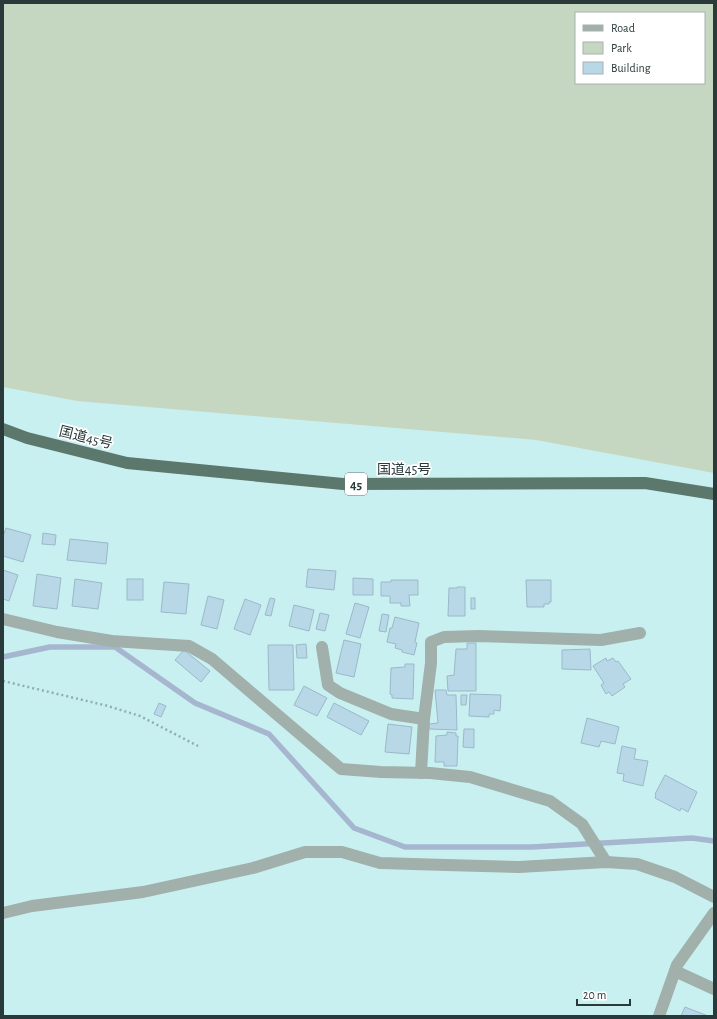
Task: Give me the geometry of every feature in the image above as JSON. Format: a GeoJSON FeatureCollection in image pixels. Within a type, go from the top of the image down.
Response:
{"type":"FeatureCollection","features":[{"type":"Feature","properties":{"kind":"highway","name":"国道45号"},"geometry":{"type":"LineString","coordinates":[[3,429],[27,438],[127,463],[335,483],[645,482],[714,494]]}},
{"type":"Feature","properties":{"kind":"street"},"geometry":{"type":"LineString","coordinates":[[3,619],[57,632],[112,641],[189,646],[212,659],[341,768],[381,772],[421,773],[470,777],[550,801],[582,824],[603,858]]}},
{"type":"Feature","properties":{"kind":"street"},"geometry":{"type":"LineString","coordinates":[[421,773],[424,719],[431,663],[431,642],[444,637],[478,636],[601,640],[640,633]]}},
{"type":"Feature","properties":{"kind":"street"},"geometry":{"type":"LineString","coordinates":[[322,647],[328,685],[340,693],[391,714],[424,719]]}},
{"type":"Feature","properties":{"kind":"street"},"geometry":{"type":"LineString","coordinates":[[3,913],[32,906],[143,892],[253,868],[305,852],[342,852],[380,863],[519,867],[603,858],[637,864],[675,876],[714,897]]}},
{"type":"Feature","properties":{"kind":"street"},"geometry":{"type":"LineString","coordinates":[[659,1016],[675,971],[714,913]]}},
{"type":"Feature","properties":{"kind":"street"},"geometry":{"type":"LineString","coordinates":[[675,971],[714,989]]}},
{"type":"Feature","properties":{"kind":"path"},"geometry":{"type":"LineString","coordinates":[[3,681],[108,706],[140,716],[198,746]]}},
{"type":"Feature","properties":{"kind":"green space"},"geometry":{"type":"Polygon","coordinates":[[[3,3],[714,3],[714,473],[536,440],[77,401],[3,387],[3,3]]]}},
{"type":"Feature","properties":{"kind":"building"},"geometry":{"type":"Polygon","coordinates":[[[6,528],[31,535],[23,562],[3,556],[3,537],[6,528]]]}},
{"type":"Feature","properties":{"kind":"building"},"geometry":{"type":"Polygon","coordinates":[[[43,533],[56,535],[55,545],[42,544],[43,533]]]}},
{"type":"Feature","properties":{"kind":"building"},"geometry":{"type":"Polygon","coordinates":[[[70,539],[108,543],[106,564],[67,560],[70,539]]]}},
{"type":"Feature","properties":{"kind":"building"},"geometry":{"type":"Polygon","coordinates":[[[308,569],[336,571],[334,590],[306,587],[308,569]]]}},
{"type":"Feature","properties":{"kind":"building"},"geometry":{"type":"Polygon","coordinates":[[[3,570],[18,575],[9,601],[3,599],[3,570]]]}},
{"type":"Feature","properties":{"kind":"building"},"geometry":{"type":"Polygon","coordinates":[[[37,574],[61,578],[57,609],[33,606],[37,574]]]}},
{"type":"Feature","properties":{"kind":"building"},"geometry":{"type":"Polygon","coordinates":[[[353,578],[373,579],[373,595],[353,595],[353,578]]]}},
{"type":"Feature","properties":{"kind":"building"},"geometry":{"type":"Polygon","coordinates":[[[75,579],[102,583],[98,609],[72,606],[75,579]]]}},
{"type":"Feature","properties":{"kind":"building"},"geometry":{"type":"Polygon","coordinates":[[[127,579],[143,579],[143,600],[127,600],[127,579]]]}},
{"type":"Feature","properties":{"kind":"building"},"geometry":{"type":"Polygon","coordinates":[[[391,580],[418,580],[418,595],[409,595],[410,606],[401,606],[401,603],[390,603],[390,596],[381,596],[381,582],[391,582],[391,580]]]}},
{"type":"Feature","properties":{"kind":"building"},"geometry":{"type":"Polygon","coordinates":[[[526,580],[551,580],[551,602],[549,602],[549,604],[544,604],[544,607],[527,607],[526,580]]]}},
{"type":"Feature","properties":{"kind":"building"},"geometry":{"type":"Polygon","coordinates":[[[164,582],[189,584],[186,614],[161,612],[164,582]]]}},
{"type":"Feature","properties":{"kind":"building"},"geometry":{"type":"Polygon","coordinates":[[[465,587],[465,616],[448,616],[449,588],[465,587]]]}},
{"type":"Feature","properties":{"kind":"building"},"geometry":{"type":"Polygon","coordinates":[[[208,596],[224,600],[217,629],[201,625],[208,596]]]}},
{"type":"Feature","properties":{"kind":"building"},"geometry":{"type":"Polygon","coordinates":[[[270,598],[275,599],[271,616],[265,615],[270,598]]]}},
{"type":"Feature","properties":{"kind":"building"},"geometry":{"type":"Polygon","coordinates":[[[471,598],[475,598],[475,609],[471,609],[471,598]]]}},
{"type":"Feature","properties":{"kind":"building"},"geometry":{"type":"Polygon","coordinates":[[[245,599],[261,605],[250,635],[234,629],[245,599]]]}},
{"type":"Feature","properties":{"kind":"building"},"geometry":{"type":"Polygon","coordinates":[[[355,603],[369,607],[360,638],[346,634],[355,603]]]}},
{"type":"Feature","properties":{"kind":"building"},"geometry":{"type":"Polygon","coordinates":[[[294,605],[314,610],[309,631],[289,626],[294,605]]]}},
{"type":"Feature","properties":{"kind":"building"},"geometry":{"type":"Polygon","coordinates":[[[320,613],[329,615],[325,631],[316,629],[320,613]]]}},
{"type":"Feature","properties":{"kind":"building"},"geometry":{"type":"Polygon","coordinates":[[[382,614],[389,615],[386,632],[379,631],[382,614]]]}},
{"type":"Feature","properties":{"kind":"building"},"geometry":{"type":"Polygon","coordinates":[[[395,617],[419,623],[414,655],[402,652],[402,650],[395,648],[396,644],[387,642],[390,628],[392,628],[395,617]]]}},
{"type":"Feature","properties":{"kind":"building"},"geometry":{"type":"Polygon","coordinates":[[[344,640],[361,644],[354,677],[336,673],[344,640]]]}},
{"type":"Feature","properties":{"kind":"building"},"geometry":{"type":"Polygon","coordinates":[[[467,643],[476,643],[476,691],[448,691],[447,676],[454,675],[456,649],[467,649],[467,643]]]}},
{"type":"Feature","properties":{"kind":"building"},"geometry":{"type":"Polygon","coordinates":[[[306,644],[307,658],[297,658],[296,645],[306,644]]]}},
{"type":"Feature","properties":{"kind":"building"},"geometry":{"type":"Polygon","coordinates":[[[268,645],[293,645],[294,690],[269,690],[268,645]]]}},
{"type":"Feature","properties":{"kind":"building"},"geometry":{"type":"Polygon","coordinates":[[[590,649],[591,670],[562,669],[562,650],[590,649]]]}},
{"type":"Feature","properties":{"kind":"building"},"geometry":{"type":"Polygon","coordinates":[[[184,650],[210,671],[201,682],[175,660],[184,650]]]}},
{"type":"Feature","properties":{"kind":"building"},"geometry":{"type":"Polygon","coordinates":[[[606,658],[607,661],[613,658],[616,662],[618,661],[631,679],[623,684],[625,687],[612,696],[609,692],[606,694],[601,685],[604,683],[593,666],[606,658]]]}},
{"type":"Feature","properties":{"kind":"building"},"geometry":{"type":"Polygon","coordinates":[[[405,664],[414,664],[413,699],[392,698],[392,695],[390,694],[391,668],[405,667],[405,664]]]}},
{"type":"Feature","properties":{"kind":"building"},"geometry":{"type":"Polygon","coordinates":[[[304,686],[327,698],[317,716],[294,705],[304,686]]]}},
{"type":"Feature","properties":{"kind":"building"},"geometry":{"type":"Polygon","coordinates":[[[435,690],[446,690],[447,695],[456,695],[457,730],[429,729],[429,724],[438,723],[435,690]]]}},
{"type":"Feature","properties":{"kind":"building"},"geometry":{"type":"Polygon","coordinates":[[[470,694],[501,695],[500,711],[494,710],[494,714],[489,714],[489,717],[469,716],[470,694]]]}},
{"type":"Feature","properties":{"kind":"building"},"geometry":{"type":"Polygon","coordinates":[[[461,695],[467,695],[466,705],[461,705],[461,695]]]}},
{"type":"Feature","properties":{"kind":"building"},"geometry":{"type":"Polygon","coordinates":[[[159,703],[166,706],[161,717],[154,714],[159,703]]]}},
{"type":"Feature","properties":{"kind":"building"},"geometry":{"type":"Polygon","coordinates":[[[334,703],[369,721],[361,735],[327,717],[334,703]]]}},
{"type":"Feature","properties":{"kind":"building"},"geometry":{"type":"Polygon","coordinates":[[[587,718],[619,727],[615,744],[601,741],[599,747],[581,743],[587,718]]]}},
{"type":"Feature","properties":{"kind":"building"},"geometry":{"type":"Polygon","coordinates":[[[388,724],[412,727],[409,754],[385,752],[388,724]]]}},
{"type":"Feature","properties":{"kind":"building"},"geometry":{"type":"Polygon","coordinates":[[[464,729],[474,729],[474,748],[463,747],[464,729]]]}},
{"type":"Feature","properties":{"kind":"building"},"geometry":{"type":"Polygon","coordinates":[[[447,732],[456,733],[456,736],[458,736],[457,766],[444,766],[444,762],[435,762],[436,736],[447,735],[447,732]]]}},
{"type":"Feature","properties":{"kind":"building"},"geometry":{"type":"Polygon","coordinates":[[[622,746],[636,749],[634,759],[648,761],[643,786],[623,781],[624,774],[617,773],[622,746]]]}},
{"type":"Feature","properties":{"kind":"building"},"geometry":{"type":"Polygon","coordinates":[[[665,775],[697,792],[688,812],[681,808],[680,811],[655,798],[655,794],[665,775]]]}},
{"type":"Feature","properties":{"kind":"building"},"geometry":{"type":"Polygon","coordinates":[[[685,1007],[708,1016],[681,1016],[685,1007]]]}},
{"type":"Feature","properties":{"kind":"waterway"},"geometry":{"type":"LineString","coordinates":[[3,657],[50,647],[115,647],[195,703],[269,734],[354,828],[405,847],[532,847],[692,838],[714,841]]}}]}
